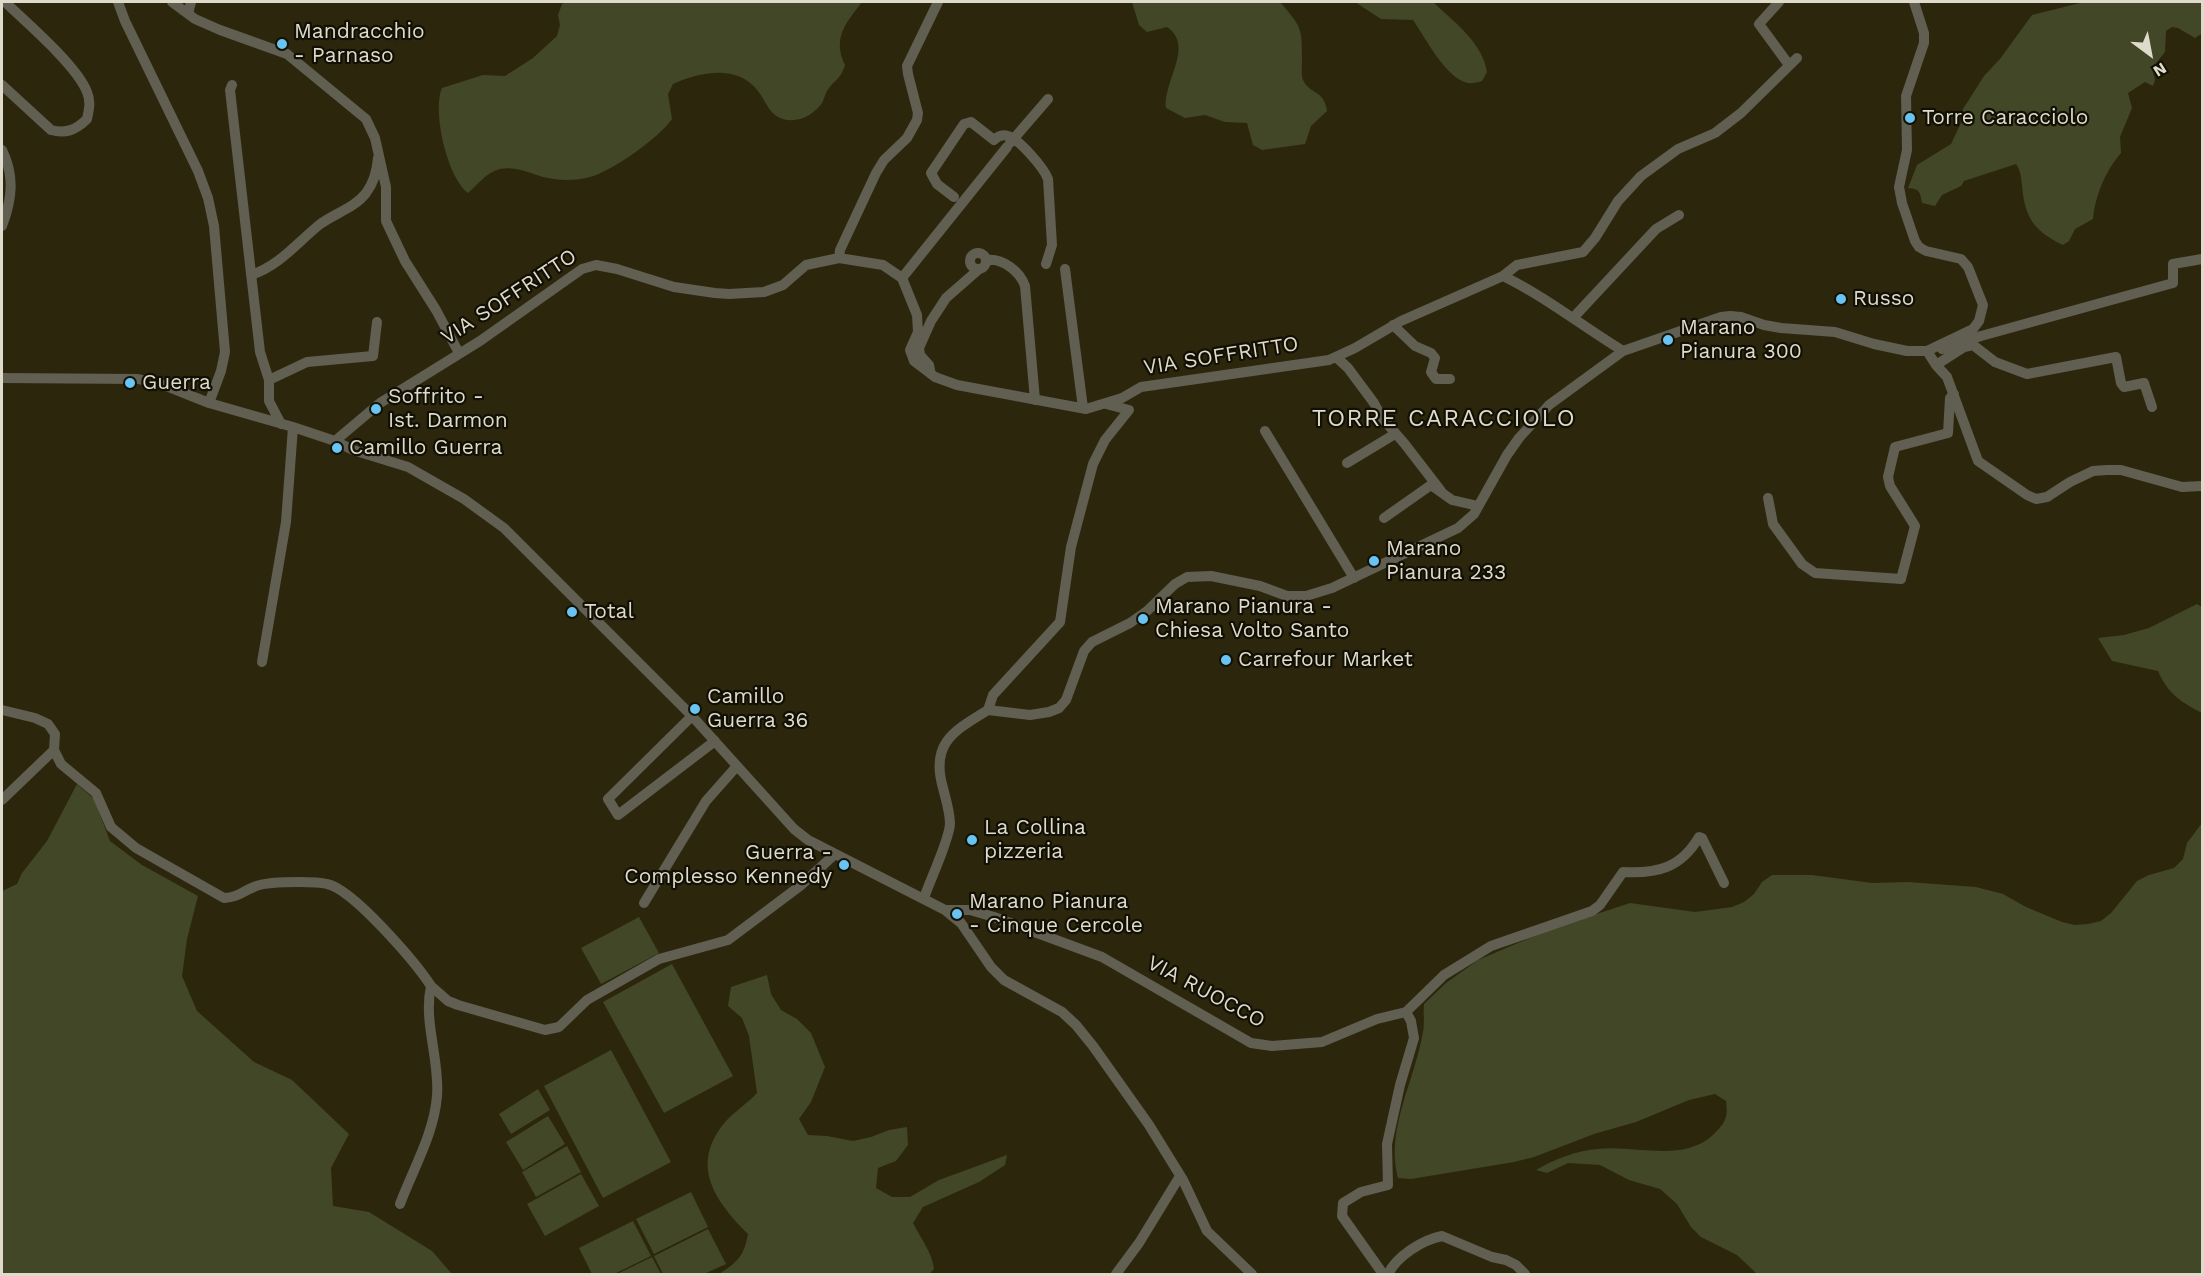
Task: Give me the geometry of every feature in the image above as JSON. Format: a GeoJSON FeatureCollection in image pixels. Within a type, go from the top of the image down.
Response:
{"type":"FeatureCollection","features":[{"type":"Feature","properties":{"kind":"street"},"geometry":{"type":"LineString","coordinates":[[118,2],[124,21],[193,160],[208,198],[214,226],[225,352],[209,403]]}},
{"type":"Feature","properties":{"kind":"street"},"geometry":{"type":"LineString","coordinates":[[172,2],[188,14],[219,30],[287,54],[366,119],[375,138],[386,187],[386,220],[405,261],[436,310],[459,353]]}},
{"type":"Feature","properties":{"kind":"street"},"geometry":{"type":"LineString","coordinates":[[188,14],[191,2]]}},
{"type":"Feature","properties":{"kind":"street"},"geometry":{"type":"LineString","coordinates":[[839,258],[840,250],[876,173],[884,160],[907,138],[916,120],[918,113],[908,66],[938,2]]}},
{"type":"Feature","properties":{"kind":"street","name":"VIA SOFFRITTO"},"geometry":{"type":"LineString","coordinates":[[336,441],[380,402],[497,330],[582,269],[596,265],[617,269],[674,287],[729,294],[764,291],[783,285],[806,265],[839,258],[884,265],[902,278],[918,323],[918,332],[910,347],[911,356],[929,373],[942,381],[957,385],[1083,408],[1122,398],[1141,387],[1329,360],[1355,348],[1393,325],[1503,276],[1517,265],[1583,252],[1618,201],[1641,176],[1678,149],[1715,133],[1741,113],[1793,62],[1759,24],[1779,2]]}},
{"type":"Feature","properties":{"kind":"street"},"geometry":{"type":"LineString","coordinates":[[988,710],[1030,715],[1059,708],[1066,700],[1084,651],[1092,642],[1130,623],[1147,611],[1175,584],[1187,577],[1211,576],[1260,586],[1294,597],[1305,596],[1332,588],[1458,528],[1469,519],[1478,506],[1513,447],[1549,405],[1623,351],[1721,317],[1730,316],[1741,317],[1764,326],[1835,332],[1898,350],[1920,352],[1973,329],[1979,321],[1983,306],[1968,267],[1961,259],[1926,251],[1919,247],[1902,203],[1899,187],[1907,150],[1906,96],[1924,43],[1924,33],[1914,2]]}},
{"type":"Feature","properties":{"kind":"street"},"geometry":{"type":"LineString","coordinates":[[2,84],[51,130],[59,132],[73,130],[87,119],[90,102],[81,80],[68,64],[6,3]]}},
{"type":"Feature","properties":{"kind":"street"},"geometry":{"type":"LineString","coordinates":[[232,85],[230,90],[236,150],[260,352],[269,380],[269,400],[281,424]]}},
{"type":"Feature","properties":{"kind":"street"},"geometry":{"type":"LineString","coordinates":[[902,278],[1048,99]]}},
{"type":"Feature","properties":{"kind":"street"},"geometry":{"type":"LineString","coordinates":[[954,196],[937,184],[931,173],[964,124],[971,122],[994,140],[1005,135],[1010,143],[1040,165],[1048,179],[1052,245],[1046,264]]}},
{"type":"Feature","properties":{"kind":"street"},"geometry":{"type":"LineString","coordinates":[[2,150],[11,178],[12,194],[2,226]]}},
{"type":"Feature","properties":{"kind":"street"},"geometry":{"type":"LineString","coordinates":[[251,275],[279,261],[320,225],[365,195],[371,185],[379,155]]}},
{"type":"Feature","properties":{"kind":"street"},"geometry":{"type":"LineString","coordinates":[[1573,318],[1656,229],[1679,215]]}},
{"type":"Feature","properties":{"kind":"street"},"geometry":{"type":"LineString","coordinates":[[978,270],[970,263],[972,255],[982,254],[987,260]]}},
{"type":"Feature","properties":{"kind":"street"},"geometry":{"type":"LineString","coordinates":[[987,260],[995,259],[1005,263],[1023,280],[1035,400]]}},
{"type":"Feature","properties":{"kind":"street"},"geometry":{"type":"LineString","coordinates":[[1930,349],[1942,349],[1980,336],[2173,283],[2174,264],[2202,259]]}},
{"type":"Feature","properties":{"kind":"street"},"geometry":{"type":"LineString","coordinates":[[929,373],[931,368],[920,355],[919,348],[931,321],[946,297],[983,268],[987,260]]}},
{"type":"Feature","properties":{"kind":"street"},"geometry":{"type":"LineString","coordinates":[[1065,269],[1083,408]]}},
{"type":"Feature","properties":{"kind":"street"},"geometry":{"type":"LineString","coordinates":[[1503,276],[1534,291],[1590,331],[1623,351]]}},
{"type":"Feature","properties":{"kind":"street"},"geometry":{"type":"LineString","coordinates":[[269,380],[307,362],[373,356],[377,322]]}},
{"type":"Feature","properties":{"kind":"street"},"geometry":{"type":"LineString","coordinates":[[1393,325],[1415,346],[1431,353],[1435,358],[1431,372],[1436,379],[1450,379]]}},
{"type":"Feature","properties":{"kind":"street"},"geometry":{"type":"LineString","coordinates":[[1936,365],[1964,347],[1973,345],[1995,362],[2027,374],[2116,357],[2121,383],[2124,387],[2144,383],[2152,407]]}},
{"type":"Feature","properties":{"kind":"street"},"geometry":{"type":"LineString","coordinates":[[1930,349],[1936,365],[1947,377],[1978,461],[2036,499],[2047,497],[2093,471],[2121,470],[2182,487],[2202,486]]}},
{"type":"Feature","properties":{"kind":"street"},"geometry":{"type":"LineString","coordinates":[[1336,357],[1446,497],[1478,506]]}},
{"type":"Feature","properties":{"kind":"street"},"geometry":{"type":"LineString","coordinates":[[2,378],[138,380],[164,385],[209,403],[293,427],[336,441],[353,450],[408,467],[464,499],[504,528],[692,716],[792,828],[834,855],[945,910],[961,923],[991,967],[1004,980],[1062,1012],[1076,1025],[1149,1125],[1180,1176],[1208,1231],[1252,1275]]}},
{"type":"Feature","properties":{"kind":"street"},"geometry":{"type":"LineString","coordinates":[[1768,498],[1773,524],[1802,564],[1815,573],[1901,579],[1915,526],[1890,486],[1888,477],[1894,447],[1948,433],[1950,398],[1954,394]]}},
{"type":"Feature","properties":{"kind":"street"},"geometry":{"type":"LineString","coordinates":[[924,898],[950,827],[948,809],[938,773],[939,758],[950,736],[988,710],[993,695],[1060,622],[1071,547],[1093,464],[1105,440],[1129,410],[1104,404]]}},
{"type":"Feature","properties":{"kind":"street"},"geometry":{"type":"LineString","coordinates":[[262,662],[286,522],[293,427]]}},
{"type":"Feature","properties":{"kind":"street"},"geometry":{"type":"LineString","coordinates":[[1265,431],[1354,578]]}},
{"type":"Feature","properties":{"kind":"street"},"geometry":{"type":"LineString","coordinates":[[1347,463],[1395,434]]}},
{"type":"Feature","properties":{"kind":"street"},"geometry":{"type":"LineString","coordinates":[[1384,518],[1431,485],[1441,491]]}},
{"type":"Feature","properties":{"kind":"street"},"geometry":{"type":"LineString","coordinates":[[2,710],[35,718],[48,724],[55,734],[54,750],[61,764],[69,773],[96,793],[111,827],[136,848],[224,898],[236,897],[255,886],[275,883],[328,884],[347,896],[393,937],[431,986],[448,1001],[545,1029],[552,1029],[565,1022],[587,1000],[659,959],[728,940],[800,886],[834,855]]}},
{"type":"Feature","properties":{"kind":"street"},"geometry":{"type":"LineString","coordinates":[[692,716],[608,799],[618,814],[715,741]]}},
{"type":"Feature","properties":{"kind":"street"},"geometry":{"type":"LineString","coordinates":[[2,800],[54,750]]}},
{"type":"Feature","properties":{"kind":"street"},"geometry":{"type":"LineString","coordinates":[[644,903],[705,801],[737,766]]}},
{"type":"Feature","properties":{"kind":"street"},"geometry":{"type":"LineString","coordinates":[[1525,1275],[1516,1265],[1506,1260],[1492,1257],[1442,1236],[1424,1242],[1395,1264],[1386,1275],[1342,1216],[1343,1203],[1361,1192],[1388,1185],[1387,1144],[1400,1085],[1414,1038],[1412,1021],[1406,1012],[1444,975],[1491,946],[1592,911],[1600,905],[1623,872],[1644,873],[1667,868],[1693,847],[1699,837],[1702,838],[1724,883]]}},
{"type":"Feature","properties":{"kind":"street","name":"VIA RUOCCO"},"geometry":{"type":"LineString","coordinates":[[945,910],[970,910],[994,917],[1102,957],[1251,1043],[1272,1046],[1322,1042],[1377,1019],[1406,1012]]}},
{"type":"Feature","properties":{"kind":"street"},"geometry":{"type":"LineString","coordinates":[[400,1204],[430,1132],[437,1097],[432,1046],[431,986]]}},
{"type":"Feature","properties":{"kind":"street"},"geometry":{"type":"LineString","coordinates":[[1116,1275],[1139,1243],[1180,1176]]}},
{"type":"Feature","properties":{"kind":"green space"},"geometry":{"type":"Polygon","coordinates":[[[566,2],[862,2],[846,24],[840,39],[841,55],[845,65],[843,70],[827,91],[822,103],[808,116],[796,120],[778,117],[769,109],[758,91],[740,77],[718,73],[695,76],[673,84],[668,94],[672,119],[666,126],[646,144],[599,174],[558,180],[521,170],[500,169],[486,176],[468,193],[460,185],[454,173],[443,143],[439,112],[442,88],[483,75],[505,76],[533,58],[557,36],[560,25],[558,15],[562,4],[566,2]]]}},
{"type":"Feature","properties":{"kind":"green space"},"geometry":{"type":"Polygon","coordinates":[[[1132,2],[1280,2],[1297,23],[1301,34],[1303,80],[1309,88],[1320,95],[1327,111],[1311,126],[1305,144],[1262,150],[1253,145],[1247,123],[1225,122],[1205,115],[1185,118],[1166,108],[1166,98],[1178,54],[1178,44],[1175,35],[1167,27],[1147,32],[1139,25],[1132,2]]]}},
{"type":"Feature","properties":{"kind":"green space"},"geometry":{"type":"Polygon","coordinates":[[[1355,2],[1433,2],[1466,33],[1480,52],[1487,72],[1482,81],[1468,83],[1452,74],[1444,66],[1413,20],[1381,19],[1355,2]]]}},
{"type":"Feature","properties":{"kind":"green space"},"geometry":{"type":"Polygon","coordinates":[[[2084,2],[2202,2],[2201,34],[2195,38],[2172,27],[2166,31],[2165,52],[2152,68],[2155,80],[2153,86],[2145,82],[2128,93],[2132,108],[2120,137],[2121,153],[2102,184],[2093,219],[2075,229],[2069,241],[2063,245],[2053,240],[2038,229],[2029,215],[2016,164],[1964,181],[1961,186],[1942,195],[1935,206],[1922,203],[1919,192],[1908,188],[1917,165],[1951,144],[1961,123],[1963,109],[1984,76],[2000,59],[2032,15],[2084,2]]]}},
{"type":"Feature","properties":{"kind":"green space"},"geometry":{"type":"Polygon","coordinates":[[[2197,604],[2202,607],[2202,713],[2176,696],[2166,686],[2158,671],[2112,661],[2098,638],[2124,635],[2149,628],[2197,604]]]}},
{"type":"Feature","properties":{"kind":"green space"},"geometry":{"type":"Polygon","coordinates":[[[77,784],[94,799],[110,841],[142,865],[198,896],[187,939],[182,976],[197,1011],[254,1062],[292,1080],[349,1134],[331,1168],[333,1206],[369,1212],[432,1251],[452,1274],[2,1274],[2,891],[17,884],[22,873],[47,841],[77,784]]]}},
{"type":"Feature","properties":{"kind":"green space"},"geometry":{"type":"Polygon","coordinates":[[[2202,823],[2202,1274],[1757,1274],[1737,1255],[1701,1237],[1691,1227],[1677,1204],[1660,1189],[1629,1180],[1600,1165],[1568,1163],[1547,1173],[1536,1170],[1566,1156],[1589,1150],[1612,1148],[1673,1151],[1702,1143],[1714,1134],[1725,1119],[1726,1101],[1715,1094],[1689,1100],[1636,1122],[1594,1134],[1534,1157],[1411,1179],[1398,1178],[1395,1142],[1423,1032],[1424,1004],[1446,983],[1478,960],[1551,929],[1630,903],[1695,912],[1732,907],[1744,902],[1754,894],[1762,882],[1772,875],[1812,875],[1872,883],[1908,882],[1976,887],[2003,894],[2026,907],[2062,922],[2075,925],[2088,924],[2101,921],[2111,913],[2137,881],[2174,868],[2183,859],[2187,843],[2202,823]]]}},
{"type":"Feature","properties":{"kind":"green space"},"geometry":{"type":"Polygon","coordinates":[[[639,917],[659,953],[601,984],[581,948],[639,917]]]}},
{"type":"Feature","properties":{"kind":"green space"},"geometry":{"type":"Polygon","coordinates":[[[672,964],[733,1076],[664,1113],[603,1002],[672,964]]]}},
{"type":"Feature","properties":{"kind":"green space"},"geometry":{"type":"Polygon","coordinates":[[[767,975],[771,994],[781,1010],[797,1019],[811,1033],[825,1067],[811,1102],[799,1119],[808,1135],[853,1141],[907,1127],[908,1145],[896,1161],[878,1168],[876,1188],[892,1197],[910,1197],[939,1180],[1007,1155],[1005,1165],[979,1182],[923,1207],[913,1223],[931,1257],[934,1269],[929,1274],[719,1274],[739,1258],[748,1234],[716,1195],[710,1181],[709,1152],[715,1137],[726,1121],[757,1093],[749,1036],[742,1018],[728,1006],[731,987],[767,975]]]}},
{"type":"Feature","properties":{"kind":"green space"},"geometry":{"type":"Polygon","coordinates":[[[611,1050],[671,1162],[603,1198],[544,1086],[611,1050]]]}},
{"type":"Feature","properties":{"kind":"green space"},"geometry":{"type":"Polygon","coordinates":[[[538,1089],[550,1110],[511,1134],[499,1114],[538,1089]]]}},
{"type":"Feature","properties":{"kind":"green space"},"geometry":{"type":"Polygon","coordinates":[[[548,1116],[565,1144],[523,1170],[506,1142],[548,1116]]]}},
{"type":"Feature","properties":{"kind":"green space"},"geometry":{"type":"Polygon","coordinates":[[[567,1146],[581,1172],[536,1197],[522,1172],[567,1146]]]}},
{"type":"Feature","properties":{"kind":"green space"},"geometry":{"type":"Polygon","coordinates":[[[581,1174],[599,1206],[545,1236],[527,1204],[581,1174]]]}},
{"type":"Feature","properties":{"kind":"green space"},"geometry":{"type":"Polygon","coordinates":[[[691,1192],[708,1227],[654,1254],[636,1219],[691,1192]]]}},
{"type":"Feature","properties":{"kind":"green space"},"geometry":{"type":"Polygon","coordinates":[[[633,1221],[651,1256],[614,1274],[592,1274],[579,1248],[633,1221]]]}},
{"type":"Feature","properties":{"kind":"green space"},"geometry":{"type":"Polygon","coordinates":[[[708,1229],[726,1264],[704,1274],[663,1274],[654,1256],[708,1229]]]}},
{"type":"Feature","properties":{"kind":"green space"},"geometry":{"type":"Polygon","coordinates":[[[652,1257],[661,1274],[617,1274],[652,1257]]]}},
{"type":"Feature","properties":{"kind":"place","name":"Mandracchio - Parnaso"},"geometry":{"type":"Point","coordinates":[282,44]}},
{"type":"Feature","properties":{"kind":"place","name":"Torre Caracciolo"},"geometry":{"type":"Point","coordinates":[1910,118]}},
{"type":"Feature","properties":{"kind":"place","name":"Russo"},"geometry":{"type":"Point","coordinates":[1841,299]}},
{"type":"Feature","properties":{"kind":"place","name":"Marano Pianura 300"},"geometry":{"type":"Point","coordinates":[1668,340]}},
{"type":"Feature","properties":{"kind":"place","name":"Guerra"},"geometry":{"type":"Point","coordinates":[130,383]}},
{"type":"Feature","properties":{"kind":"place","name":"Soffrito - Ist. Darmon"},"geometry":{"type":"Point","coordinates":[376,409]}},
{"type":"Feature","properties":{"kind":"place","name":"Camillo Guerra"},"geometry":{"type":"Point","coordinates":[337,448]}},
{"type":"Feature","properties":{"kind":"place","name":"Marano Pianura 233"},"geometry":{"type":"Point","coordinates":[1374,561]}},
{"type":"Feature","properties":{"kind":"place","name":"Total"},"geometry":{"type":"Point","coordinates":[572,612]}},
{"type":"Feature","properties":{"kind":"place","name":"Marano Pianura - Chiesa Volto Santo"},"geometry":{"type":"Point","coordinates":[1143,619]}},
{"type":"Feature","properties":{"kind":"place","name":"Carrefour Market"},"geometry":{"type":"Point","coordinates":[1226,660]}},
{"type":"Feature","properties":{"kind":"place","name":"Camillo Guerra 36"},"geometry":{"type":"Point","coordinates":[695,709]}},
{"type":"Feature","properties":{"kind":"place","name":"La Collina pizzeria"},"geometry":{"type":"Point","coordinates":[972,840]}},
{"type":"Feature","properties":{"kind":"place","name":"Guerra - Complesso Kennedy"},"geometry":{"type":"Point","coordinates":[844,865]}},
{"type":"Feature","properties":{"kind":"place","name":"Marano Pianura - Cinque Cercole"},"geometry":{"type":"Point","coordinates":[957,914]}},
{"type":"Feature","properties":{"kind":"district","name":"TORRE CARACCIOLO"},"geometry":{"type":"Point","coordinates":[1444,419]}}]}
